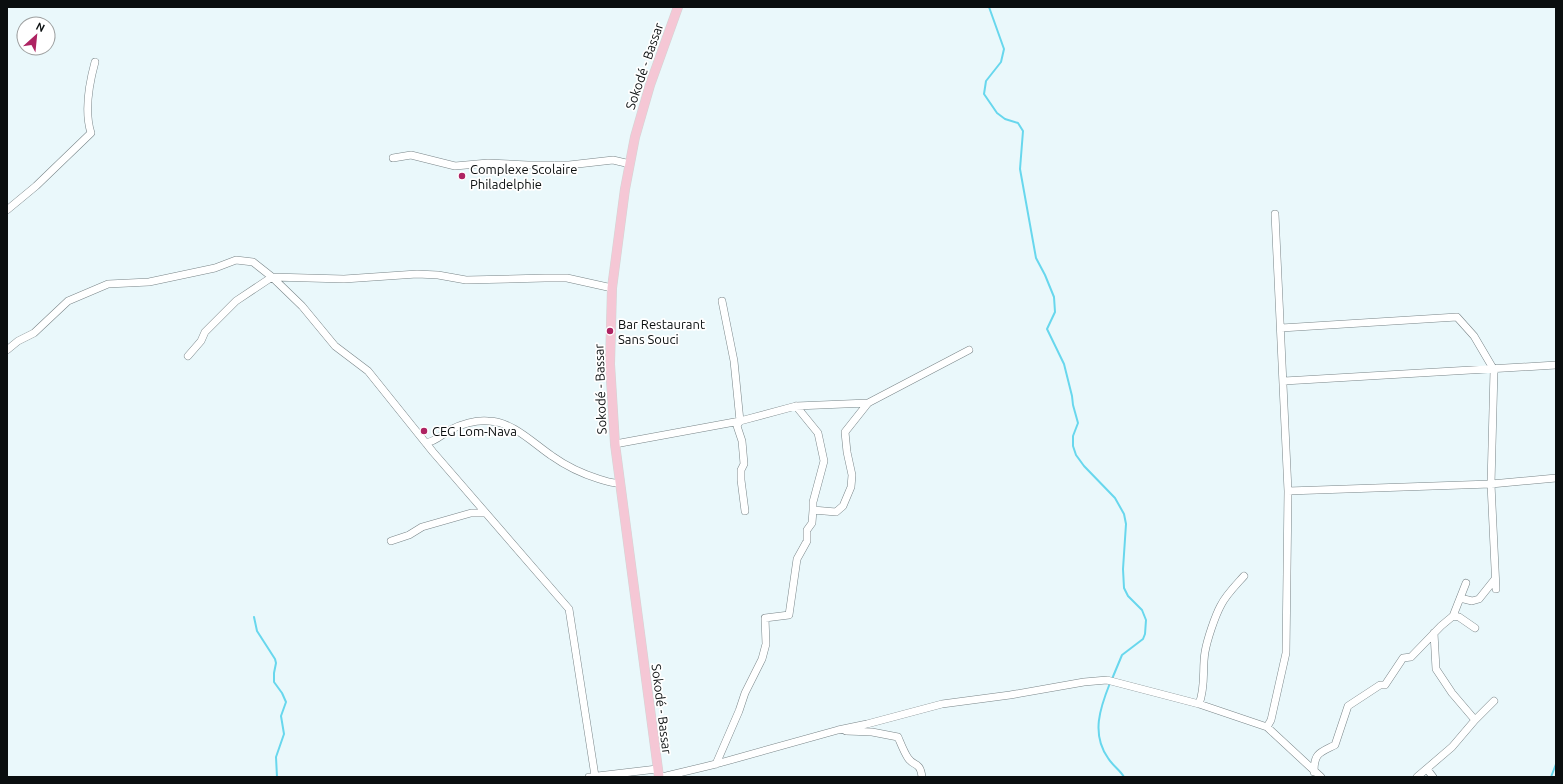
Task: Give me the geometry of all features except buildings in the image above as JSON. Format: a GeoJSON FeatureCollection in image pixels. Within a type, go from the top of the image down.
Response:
{"type":"FeatureCollection","features":[{"type":"Feature","properties":{"kind":"main road","name":"Sokodé - Bassar"},"geometry":{"type":"LineString","coordinates":[[659,774],[615,444],[610,364],[612,288],[625,189],[635,137],[650,85],[678,7]]}},
{"type":"Feature","properties":{"kind":"street"},"geometry":{"type":"LineString","coordinates":[[7,210],[36,186],[91,133],[87,122],[91,76],[94,62]]}},
{"type":"Feature","properties":{"kind":"street"},"geometry":{"type":"LineString","coordinates":[[392,158],[411,155],[455,166],[488,163],[528,166],[569,165],[613,160],[630,164]]}},
{"type":"Feature","properties":{"kind":"street"},"geometry":{"type":"LineString","coordinates":[[1268,727],[1286,653],[1288,491],[1275,214]]}},
{"type":"Feature","properties":{"kind":"street"},"geometry":{"type":"LineString","coordinates":[[7,350],[18,341],[34,332],[68,301],[108,284],[149,282],[215,268],[236,260],[253,262],[272,276],[302,306],[336,346],[368,371],[426,443],[569,609],[592,777],[659,774],[716,764],[839,730],[942,704],[1010,695],[1084,682],[1107,680],[1199,704],[1268,727],[1321,777]]}},
{"type":"Feature","properties":{"kind":"street"},"geometry":{"type":"LineString","coordinates":[[188,356],[201,341],[205,332],[236,301],[272,276],[344,279],[417,274],[438,275],[466,280],[567,278],[612,288]]}},
{"type":"Feature","properties":{"kind":"street"},"geometry":{"type":"LineString","coordinates":[[722,302],[734,362],[740,421],[738,426],[742,441],[744,464],[741,470],[741,480],[745,511]]}},
{"type":"Feature","properties":{"kind":"street"},"geometry":{"type":"LineString","coordinates":[[1281,328],[1457,317],[1474,336],[1494,370],[1491,484],[1496,589]]}},
{"type":"Feature","properties":{"kind":"street"},"geometry":{"type":"LineString","coordinates":[[814,510],[836,512],[843,506],[851,486],[852,475],[847,452],[845,432],[868,403],[969,350]]}},
{"type":"Feature","properties":{"kind":"street"},"geometry":{"type":"LineString","coordinates":[[1284,381],[1494,370],[1556,365]]}},
{"type":"Feature","properties":{"kind":"street"},"geometry":{"type":"LineString","coordinates":[[615,444],[740,421],[796,406],[868,403]]}},
{"type":"Feature","properties":{"kind":"street"},"geometry":{"type":"LineString","coordinates":[[716,764],[739,711],[745,693],[762,659],[766,644],[765,618],[789,615],[797,559],[807,541],[807,530],[812,523],[814,510],[813,502],[824,461],[818,433],[796,406]]}},
{"type":"Feature","properties":{"kind":"street"},"geometry":{"type":"LineString","coordinates":[[426,443],[434,441],[462,425],[490,421],[500,423],[524,434],[552,456],[570,467],[595,478],[620,483]]}},
{"type":"Feature","properties":{"kind":"street"},"geometry":{"type":"LineString","coordinates":[[1288,491],[1491,484],[1556,478]]}},
{"type":"Feature","properties":{"kind":"street"},"geometry":{"type":"LineString","coordinates":[[391,541],[409,535],[422,527],[471,513],[486,512]]}},
{"type":"Feature","properties":{"kind":"street"},"geometry":{"type":"LineString","coordinates":[[1199,704],[1203,696],[1205,652],[1214,623],[1221,604],[1244,576]]}},
{"type":"Feature","properties":{"kind":"street"},"geometry":{"type":"LineString","coordinates":[[1460,598],[1472,601],[1479,599],[1495,579]]}},
{"type":"Feature","properties":{"kind":"street"},"geometry":{"type":"LineString","coordinates":[[1314,772],[1314,761],[1318,753],[1335,745],[1348,706],[1380,684],[1385,685],[1403,658],[1411,657],[1453,616],[1466,583]]}},
{"type":"Feature","properties":{"kind":"street"},"geometry":{"type":"LineString","coordinates":[[1453,616],[1459,617],[1475,628]]}},
{"type":"Feature","properties":{"kind":"street"},"geometry":{"type":"LineString","coordinates":[[1434,633],[1436,669],[1452,693],[1475,720]]}},
{"type":"Feature","properties":{"kind":"street"},"geometry":{"type":"LineString","coordinates":[[1417,777],[1452,747],[1475,720],[1494,701]]}},
{"type":"Feature","properties":{"kind":"street"},"geometry":{"type":"LineString","coordinates":[[839,730],[872,732],[898,737],[908,759],[918,765],[921,770],[922,777]]}},
{"type":"Feature","properties":{"kind":"street"},"geometry":{"type":"LineString","coordinates":[[1427,769],[1433,777]]}},
{"type":"Feature","properties":{"kind":"waterway"},"geometry":{"type":"LineString","coordinates":[[989,7],[1004,49],[1001,62],[986,81],[984,94],[997,113],[1005,119],[1018,123],[1023,131],[1020,169],[1036,258],[1054,297],[1055,312],[1047,329],[1064,364],[1072,396],[1078,423],[1073,436],[1073,446],[1076,455],[1084,466],[1115,498],[1124,514],[1126,524],[1123,569],[1124,588],[1128,596],[1142,610],[1146,620],[1143,639],[1122,655],[1112,679]]}},
{"type":"Feature","properties":{"kind":"waterway"},"geometry":{"type":"LineString","coordinates":[[254,617],[257,631],[275,659],[274,682],[282,693],[286,702],[281,716],[284,734],[276,757],[277,777]]}},
{"type":"Feature","properties":{"kind":"waterway"},"geometry":{"type":"LineString","coordinates":[[1110,683],[1100,711],[1100,740],[1108,758],[1124,777]]}},
{"type":"Feature","properties":{"kind":"waterway"},"geometry":{"type":"LineString","coordinates":[[1551,777],[1556,764]]}},
{"type":"Feature","properties":{"kind":"place","name":"Complexe Scolaire Philadelphie"},"geometry":{"type":"Point","coordinates":[462,176]}},
{"type":"Feature","properties":{"kind":"place","name":"Bar Restaurant Sans Souci"},"geometry":{"type":"Point","coordinates":[610,331]}},
{"type":"Feature","properties":{"kind":"place","name":"CEG Lom-Nava"},"geometry":{"type":"Point","coordinates":[424,431]}}]}
